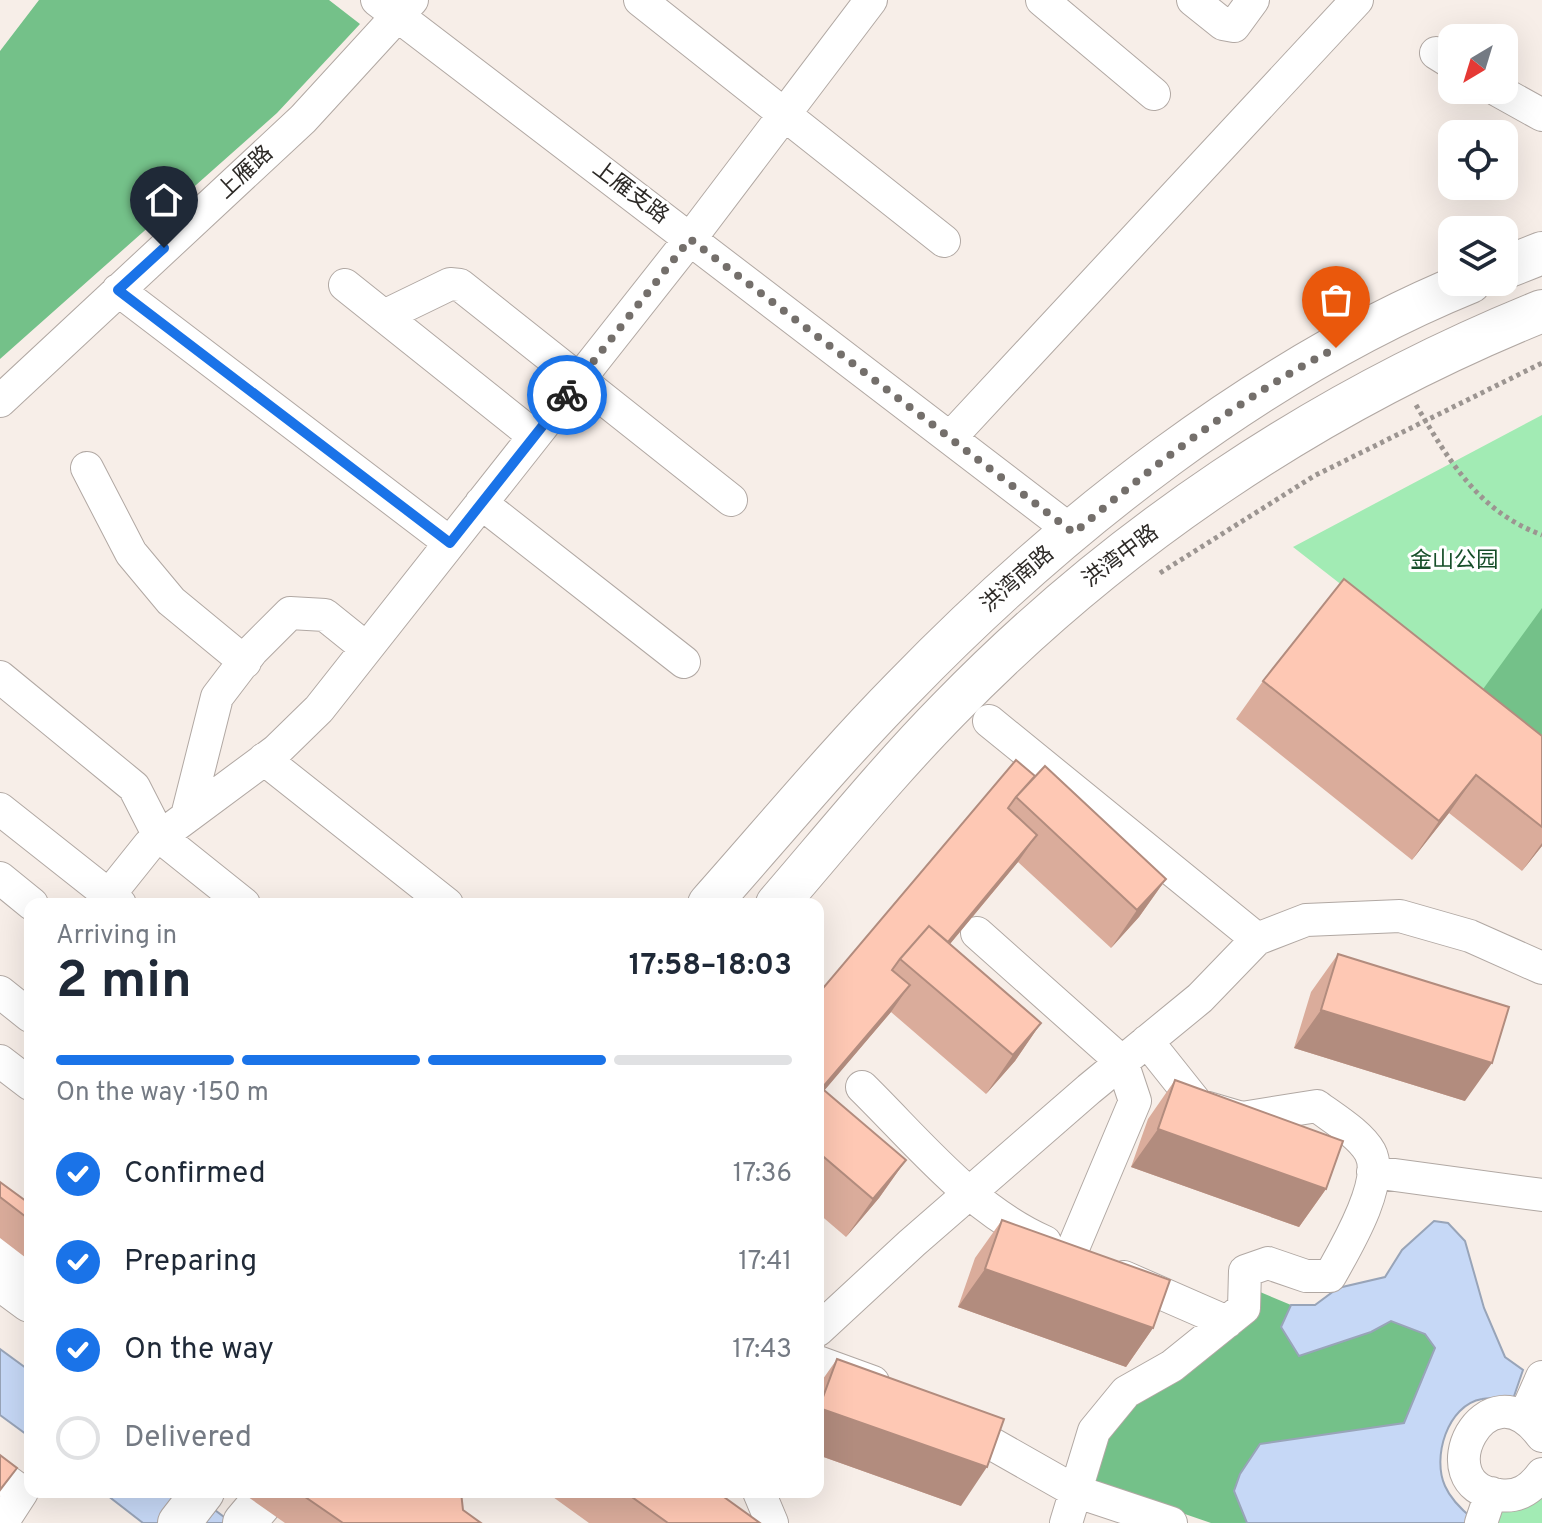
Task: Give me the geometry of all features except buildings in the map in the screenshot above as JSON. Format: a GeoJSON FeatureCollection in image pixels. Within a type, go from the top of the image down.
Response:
{"type":"FeatureCollection","features":[{"type":"Feature","properties":{"kind":"main road"},"geometry":{"type":"LineString","coordinates":[[1518,262],[1542,253]]}},
{"type":"Feature","properties":{"kind":"main road","name":"洪湾南路"},"geometry":{"type":"LineString","coordinates":[[714,898],[900,690],[994,600],[1074,533],[1170,454],[1264,391],[1385,321],[1439,296]]}},
{"type":"Feature","properties":{"kind":"main road","name":"洪湾中路"},"geometry":{"type":"LineString","coordinates":[[782,898],[951,707],[1047,616],[1102,569],[1227,477],[1342,404],[1542,311]]}},
{"type":"Feature","properties":{"kind":"main road"},"geometry":{"type":"LineString","coordinates":[[0,1238],[24,1255]]}},
{"type":"Feature","properties":{"kind":"main road"},"geometry":{"type":"LineString","coordinates":[[0,1279],[24,1297]]}},
{"type":"Feature","properties":{"kind":"main road"},"geometry":{"type":"LineString","coordinates":[[179,1523],[198,1498]]}},
{"type":"Feature","properties":{"kind":"street"},"geometry":{"type":"LineString","coordinates":[[640,0],[944,241]]}},
{"type":"Feature","properties":{"kind":"street"},"geometry":{"type":"LineString","coordinates":[[115,898],[159,836],[264,759],[319,709],[690,239],[871,0]]}},
{"type":"Feature","properties":{"kind":"street"},"geometry":{"type":"LineString","coordinates":[[1042,0],[1154,94]]}},
{"type":"Feature","properties":{"kind":"street"},"geometry":{"type":"LineString","coordinates":[[1193,0],[1223,24],[1234,26],[1253,0]]}},
{"type":"Feature","properties":{"kind":"street"},"geometry":{"type":"LineString","coordinates":[[950,438],[1357,0]]}},
{"type":"Feature","properties":{"kind":"street","name":"上雁支路"},"geometry":{"type":"LineString","coordinates":[[396,6],[690,239],[1074,533]]}},
{"type":"Feature","properties":{"kind":"street","name":"上雁路"},"geometry":{"type":"LineString","coordinates":[[0,401],[303,119],[396,6]]}},
{"type":"Feature","properties":{"kind":"street"},"geometry":{"type":"LineString","coordinates":[[1518,102],[1542,115]]}},
{"type":"Feature","properties":{"kind":"street"},"geometry":{"type":"LineString","coordinates":[[384,316],[450,284],[460,285],[731,500]]}},
{"type":"Feature","properties":{"kind":"street"},"geometry":{"type":"LineString","coordinates":[[345,285],[534,436]]}},
{"type":"Feature","properties":{"kind":"street"},"geometry":{"type":"LineString","coordinates":[[118,290],[450,543]]}},
{"type":"Feature","properties":{"kind":"street"},"geometry":{"type":"LineString","coordinates":[[87,468],[131,553],[171,601],[245,662]]}},
{"type":"Feature","properties":{"kind":"street"},"geometry":{"type":"LineString","coordinates":[[481,503],[684,662]]}},
{"type":"Feature","properties":{"kind":"street"},"geometry":{"type":"LineString","coordinates":[[188,812],[217,697],[290,613],[325,615],[366,648]]}},
{"type":"Feature","properties":{"kind":"street"},"geometry":{"type":"LineString","coordinates":[[0,677],[134,787],[159,836],[236,898]]}},
{"type":"Feature","properties":{"kind":"street"},"geometry":{"type":"LineString","coordinates":[[989,721],[1257,939]]}},
{"type":"Feature","properties":{"kind":"street"},"geometry":{"type":"LineString","coordinates":[[264,759],[439,898]]}},
{"type":"Feature","properties":{"kind":"street"},"geometry":{"type":"LineString","coordinates":[[0,809],[113,898]]}},
{"type":"Feature","properties":{"kind":"street"},"geometry":{"type":"LineString","coordinates":[[0,878],[25,898]]}},
{"type":"Feature","properties":{"kind":"street"},"geometry":{"type":"LineString","coordinates":[[824,1322],[969,1193],[1200,998],[1257,939],[1306,920],[1400,916],[1470,936],[1542,968]]}},
{"type":"Feature","properties":{"kind":"street"},"geometry":{"type":"LineString","coordinates":[[977,933],[1122,1062],[1135,1101],[1071,1253]]}},
{"type":"Feature","properties":{"kind":"street"},"geometry":{"type":"LineString","coordinates":[[0,992],[24,1011]]}},
{"type":"Feature","properties":{"kind":"street"},"geometry":{"type":"LineString","coordinates":[[1066,1523],[1094,1431],[1126,1392],[1172,1366],[1244,1308],[1245,1271],[1268,1263],[1306,1276],[1330,1276],[1351,1238],[1374,1180],[1370,1153],[1317,1106],[1242,1118],[1198,1105],[1147,1041]]}},
{"type":"Feature","properties":{"kind":"street"},"geometry":{"type":"LineString","coordinates":[[0,1061],[24,1079]]}},
{"type":"Feature","properties":{"kind":"street"},"geometry":{"type":"LineString","coordinates":[[862,1087],[969,1193],[1021,1231],[1227,1322]]}},
{"type":"Feature","properties":{"kind":"street"},"geometry":{"type":"LineString","coordinates":[[1373,1172],[1542,1195]]}},
{"type":"Feature","properties":{"kind":"street"},"geometry":{"type":"LineString","coordinates":[[824,1364],[915,1400],[1075,1491],[1171,1523]]}},
{"type":"Feature","properties":{"kind":"street"},"geometry":{"type":"LineString","coordinates":[[1542,1377],[1533,1427],[1499,1413],[1487,1417],[1468,1434],[1464,1446],[1467,1473],[1486,1508],[1524,1492],[1542,1474]]}},
{"type":"Feature","properties":{"kind":"street"},"geometry":{"type":"LineString","coordinates":[[0,1476],[22,1492],[2,1523]]}},
{"type":"Feature","properties":{"kind":"street"},"geometry":{"type":"LineString","coordinates":[[762,1498],[772,1523]]}},
{"type":"Feature","properties":{"kind":"path"},"geometry":{"type":"LineString","coordinates":[[1150,580],[1314,476],[1542,363]]}},
{"type":"Feature","properties":{"kind":"path"},"geometry":{"type":"LineString","coordinates":[[1426,422],[1473,492],[1517,525],[1542,535]]}},
{"type":"Feature","properties":{"kind":"green space"},"geometry":{"type":"Polygon","coordinates":[[[39,0],[329,0],[360,24],[277,113],[0,359],[0,51],[39,0]]]}},
{"type":"Feature","properties":{"kind":"green space","name":"金山公园"},"geometry":{"type":"Polygon","coordinates":[[[1542,415],[1542,741],[1293,547],[1542,415]]]}},
{"type":"Feature","properties":{"kind":"green space"},"geometry":{"type":"Polygon","coordinates":[[[1542,608],[1542,778],[1462,718],[1542,608]]]}},
{"type":"Feature","properties":{"kind":"green space"},"geometry":{"type":"Polygon","coordinates":[[[1253,1289],[1291,1305],[1281,1327],[1298,1332],[1325,1338],[1348,1338],[1391,1321],[1425,1334],[1435,1347],[1404,1423],[1260,1445],[1234,1491],[1247,1523],[1211,1523],[1083,1479],[1097,1436],[1253,1289]]]}},
{"type":"Feature","properties":{"kind":"green space"},"geometry":{"type":"Polygon","coordinates":[[[1542,1488],[1542,1523],[1496,1523],[1504,1506],[1542,1488]]]}},
{"type":"Feature","properties":{"kind":"water"},"geometry":{"type":"Polygon","coordinates":[[[1434,1221],[1448,1223],[1465,1241],[1484,1308],[1505,1357],[1523,1370],[1512,1402],[1490,1398],[1470,1403],[1451,1422],[1446,1434],[1440,1461],[1441,1474],[1450,1496],[1473,1519],[1472,1523],[1247,1523],[1234,1491],[1240,1474],[1260,1444],[1404,1423],[1435,1348],[1425,1334],[1391,1321],[1371,1332],[1299,1356],[1281,1327],[1291,1305],[1315,1305],[1338,1288],[1385,1277],[1402,1250],[1434,1221]]]}},
{"type":"Feature","properties":{"kind":"water"},"geometry":{"type":"Polygon","coordinates":[[[0,1349],[24,1367],[24,1433],[0,1415],[0,1349]]]}},
{"type":"Feature","properties":{"kind":"water"},"geometry":{"type":"Polygon","coordinates":[[[111,1498],[199,1498],[232,1523],[143,1523],[111,1498]]]}},
{"type":"Feature","properties":{"kind":"way so far"},"geometry":{"type":"LineString","coordinates":[[567,395],[690,239],[1074,533],[1170,454],[1217,421],[1336,348]]}},
{"type":"Feature","properties":{"kind":"route"},"geometry":{"type":"LineString","coordinates":[[164,248],[118,290],[450,543],[567,395]]}}]}
